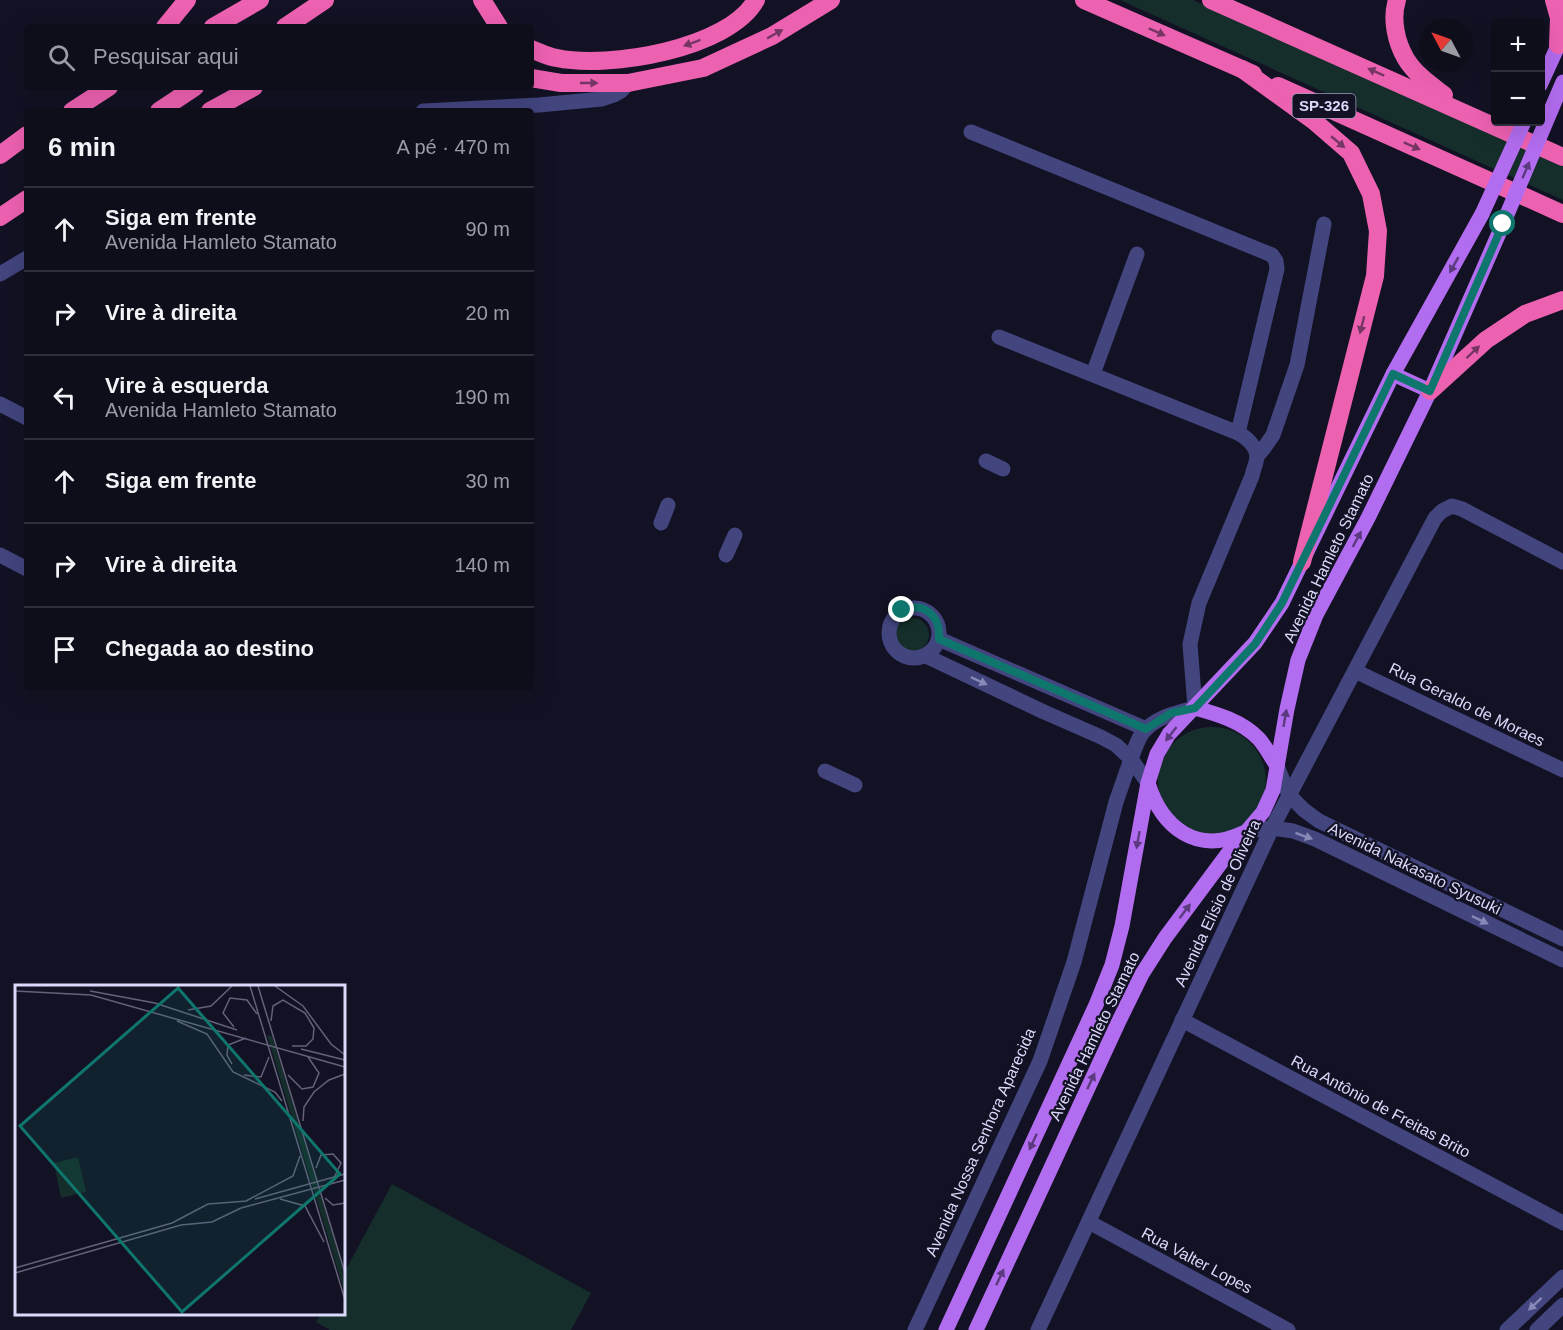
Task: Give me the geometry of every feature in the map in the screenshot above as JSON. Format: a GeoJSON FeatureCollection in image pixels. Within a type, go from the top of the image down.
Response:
{"type":"FeatureCollection","features":[{"type":"Feature","properties":{"kind":"highway"},"geometry":{"type":"LineString","coordinates":[[168,24],[188,0]]}},
{"type":"Feature","properties":{"kind":"highway"},"geometry":{"type":"LineString","coordinates":[[218,24],[260,0]]}},
{"type":"Feature","properties":{"kind":"highway"},"geometry":{"type":"LineString","coordinates":[[289,24],[325,0]]}},
{"type":"Feature","properties":{"kind":"highway"},"geometry":{"type":"LineString","coordinates":[[482,0],[497,24]]}},
{"type":"Feature","properties":{"kind":"highway"},"geometry":{"type":"LineString","coordinates":[[534,50],[556,58],[601,62],[669,52],[718,34],[750,10],[756,0]]}},
{"type":"Feature","properties":{"kind":"highway"},"geometry":{"type":"LineString","coordinates":[[534,78],[561,83],[628,83],[703,68],[772,36],[831,0]]}},
{"type":"Feature","properties":{"kind":"highway"},"geometry":{"type":"LineString","coordinates":[[1072,0],[1126,18]]}},
{"type":"Feature","properties":{"kind":"highway","name":"SP-326"},"geometry":{"type":"LineString","coordinates":[[1084,0],[1563,214]]}},
{"type":"Feature","properties":{"kind":"highway"},"geometry":{"type":"LineString","coordinates":[[1211,0],[1558,154]]}},
{"type":"Feature","properties":{"kind":"highway"},"geometry":{"type":"LineString","coordinates":[[1227,0],[1290,34]]}},
{"type":"Feature","properties":{"kind":"highway"},"geometry":{"type":"LineString","coordinates":[[1397,0],[1394,8],[1396,35],[1406,60],[1424,80],[1469,114]]}},
{"type":"Feature","properties":{"kind":"highway"},"geometry":{"type":"LineString","coordinates":[[1554,0],[1559,18],[1561,40]]}},
{"type":"Feature","properties":{"kind":"highway"},"geometry":{"type":"LineString","coordinates":[[1242,69],[1314,121],[1351,153],[1371,194],[1378,231],[1375,276],[1302,562]]}},
{"type":"Feature","properties":{"kind":"highway"},"geometry":{"type":"LineString","coordinates":[[63,108],[87,90]]}},
{"type":"Feature","properties":{"kind":"highway"},"geometry":{"type":"LineString","coordinates":[[77,108],[104,90]]}},
{"type":"Feature","properties":{"kind":"highway"},"geometry":{"type":"LineString","coordinates":[[164,108],[190,90]]}},
{"type":"Feature","properties":{"kind":"highway"},"geometry":{"type":"LineString","coordinates":[[216,108],[248,90]]}},
{"type":"Feature","properties":{"kind":"highway"},"geometry":{"type":"LineString","coordinates":[[0,157],[24,137]]}},
{"type":"Feature","properties":{"kind":"highway"},"geometry":{"type":"LineString","coordinates":[[0,157],[24,142]]}},
{"type":"Feature","properties":{"kind":"highway"},"geometry":{"type":"LineString","coordinates":[[0,217],[24,201]]}},
{"type":"Feature","properties":{"kind":"highway"},"geometry":{"type":"LineString","coordinates":[[0,217],[24,205]]}},
{"type":"Feature","properties":{"kind":"highway"},"geometry":{"type":"LineString","coordinates":[[1430,391],[1486,340],[1525,314],[1563,300]]}},
{"type":"Feature","properties":{"kind":"main road"},"geometry":{"type":"LineString","coordinates":[[1545,74],[1561,40]]}},
{"type":"Feature","properties":{"kind":"main road","name":"Avenida Hamleto Stamato"},"geometry":{"type":"LineString","coordinates":[[976,1330],[1142,974],[1165,938],[1263,812],[1273,790],[1298,660],[1316,615],[1368,519],[1430,391],[1563,82]]}},
{"type":"Feature","properties":{"kind":"main road","name":"Avenida Hamleto Stamato"},"geometry":{"type":"LineString","coordinates":[[946,1330],[1096,1005],[1112,965],[1122,926],[1148,783],[1157,754],[1169,734],[1255,644],[1282,603],[1393,374],[1482,214],[1522,126]]}},
{"type":"Feature","properties":{"kind":"main road"},"geometry":{"type":"LineString","coordinates":[[1393,374],[1430,391]]}},
{"type":"Feature","properties":{"kind":"main road"},"geometry":{"type":"LineString","coordinates":[[1195,708],[1230,719],[1245,728],[1259,739],[1277,766]]}},
{"type":"Feature","properties":{"kind":"main road"},"geometry":{"type":"LineString","coordinates":[[1148,783],[1162,814],[1176,828],[1193,838],[1212,842],[1230,839],[1247,831]]}},
{"type":"Feature","properties":{"kind":"street"},"geometry":{"type":"LineString","coordinates":[[481,108],[602,99],[621,91],[628,83]]}},
{"type":"Feature","properties":{"kind":"street"},"geometry":{"type":"LineString","coordinates":[[971,132],[1272,255],[1277,269],[1238,433]]}},
{"type":"Feature","properties":{"kind":"street"},"geometry":{"type":"LineString","coordinates":[[939,639],[1146,729],[1171,713],[1195,708],[1190,644],[1199,603],[1252,476],[1257,456],[1273,435],[1297,365],[1324,224]]}},
{"type":"Feature","properties":{"kind":"street"},"geometry":{"type":"LineString","coordinates":[[1093,374],[1137,255]]}},
{"type":"Feature","properties":{"kind":"street"},"geometry":{"type":"LineString","coordinates":[[0,274],[24,260]]}},
{"type":"Feature","properties":{"kind":"street"},"geometry":{"type":"LineString","coordinates":[[999,337],[1238,433],[1252,445],[1257,456]]}},
{"type":"Feature","properties":{"kind":"street"},"geometry":{"type":"LineString","coordinates":[[0,404],[24,416]]}},
{"type":"Feature","properties":{"kind":"street"},"geometry":{"type":"LineString","coordinates":[[986,461],[1003,469]]}},
{"type":"Feature","properties":{"kind":"street"},"geometry":{"type":"LineString","coordinates":[[661,523],[668,505]]}},
{"type":"Feature","properties":{"kind":"street","name":"Avenida Elísio de Oliveira"},"geometry":{"type":"LineString","coordinates":[[1038,1330],[1272,828],[1435,518],[1452,506],[1470,513],[1563,562]]}},
{"type":"Feature","properties":{"kind":"street"},"geometry":{"type":"LineString","coordinates":[[726,555],[735,535]]}},
{"type":"Feature","properties":{"kind":"street"},"geometry":{"type":"LineString","coordinates":[[0,555],[24,567]]}},
{"type":"Feature","properties":{"kind":"street"},"geometry":{"type":"LineString","coordinates":[[926,656],[936,646],[939,639],[938,624],[934,616],[925,610],[908,608],[897,614],[890,626],[889,639],[896,651],[906,657],[926,656],[1101,737],[1116,745],[1131,759],[1148,783]]}},
{"type":"Feature","properties":{"kind":"street","name":"Rua Geraldo de Moraes"},"geometry":{"type":"LineString","coordinates":[[1355,670],[1563,770]]}},
{"type":"Feature","properties":{"kind":"street","name":"Avenida Nossa Senhora Aparecida"},"geometry":{"type":"LineString","coordinates":[[915,1330],[1040,1061],[1074,962],[1116,802],[1140,737],[1146,729]]}},
{"type":"Feature","properties":{"kind":"street","name":"Avenida Nakasato Syusuki"},"geometry":{"type":"LineString","coordinates":[[1277,766],[1289,795],[1319,821],[1563,939]]}},
{"type":"Feature","properties":{"kind":"street"},"geometry":{"type":"LineString","coordinates":[[825,771],[855,785]]}},
{"type":"Feature","properties":{"kind":"street","name":"Avenida Nakasato Syusuki"},"geometry":{"type":"LineString","coordinates":[[1247,831],[1272,828],[1293,831],[1315,839],[1563,960]]}},
{"type":"Feature","properties":{"kind":"street"},"geometry":{"type":"LineString","coordinates":[[1428,895],[1436,877]]}},
{"type":"Feature","properties":{"kind":"street","name":"Rua Antônio de Freitas Brito"},"geometry":{"type":"LineString","coordinates":[[1182,1020],[1563,1223]]}},
{"type":"Feature","properties":{"kind":"street","name":"Rua Valter Lopes"},"geometry":{"type":"LineString","coordinates":[[1089,1222],[1288,1330]]}},
{"type":"Feature","properties":{"kind":"street"},"geometry":{"type":"LineString","coordinates":[[1507,1330],[1563,1277]]}},
{"type":"Feature","properties":{"kind":"street"},"geometry":{"type":"LineString","coordinates":[[1537,1330],[1563,1305]]}},
{"type":"Feature","properties":{"kind":"green space"},"geometry":{"type":"Polygon","coordinates":[[[1120,0],[1193,0],[1563,166],[1563,200],[1120,0]]]}},
{"type":"Feature","properties":{"kind":"green space"},"geometry":{"type":"Polygon","coordinates":[[[912,618],[924,623],[929,635],[924,647],[912,652],[900,647],[895,635],[900,623],[912,618]]]}},
{"type":"Feature","properties":{"kind":"green space"},"geometry":{"type":"Polygon","coordinates":[[[1212,727],[1222,728],[1242,736],[1250,743],[1257,751],[1265,771],[1265,791],[1257,811],[1250,819],[1242,826],[1222,834],[1212,835],[1202,834],[1182,826],[1174,819],[1167,811],[1159,791],[1158,781],[1159,771],[1167,751],[1174,743],[1182,736],[1202,728],[1212,727]]]}},
{"type":"Feature","properties":{"kind":"green space"},"geometry":{"type":"Polygon","coordinates":[[[392,1184],[591,1293],[571,1330],[330,1330],[316,1322],[320,1315],[345,1315],[345,1271],[392,1184]]]}},
{"type":"Feature","properties":{"kind":"route"},"geometry":{"type":"LineString","coordinates":[[902,610],[914,607],[930,612],[938,624],[939,639],[1146,729],[1171,713],[1195,708],[1255,644],[1282,603],[1393,374],[1430,391],[1503,224]]}}]}
